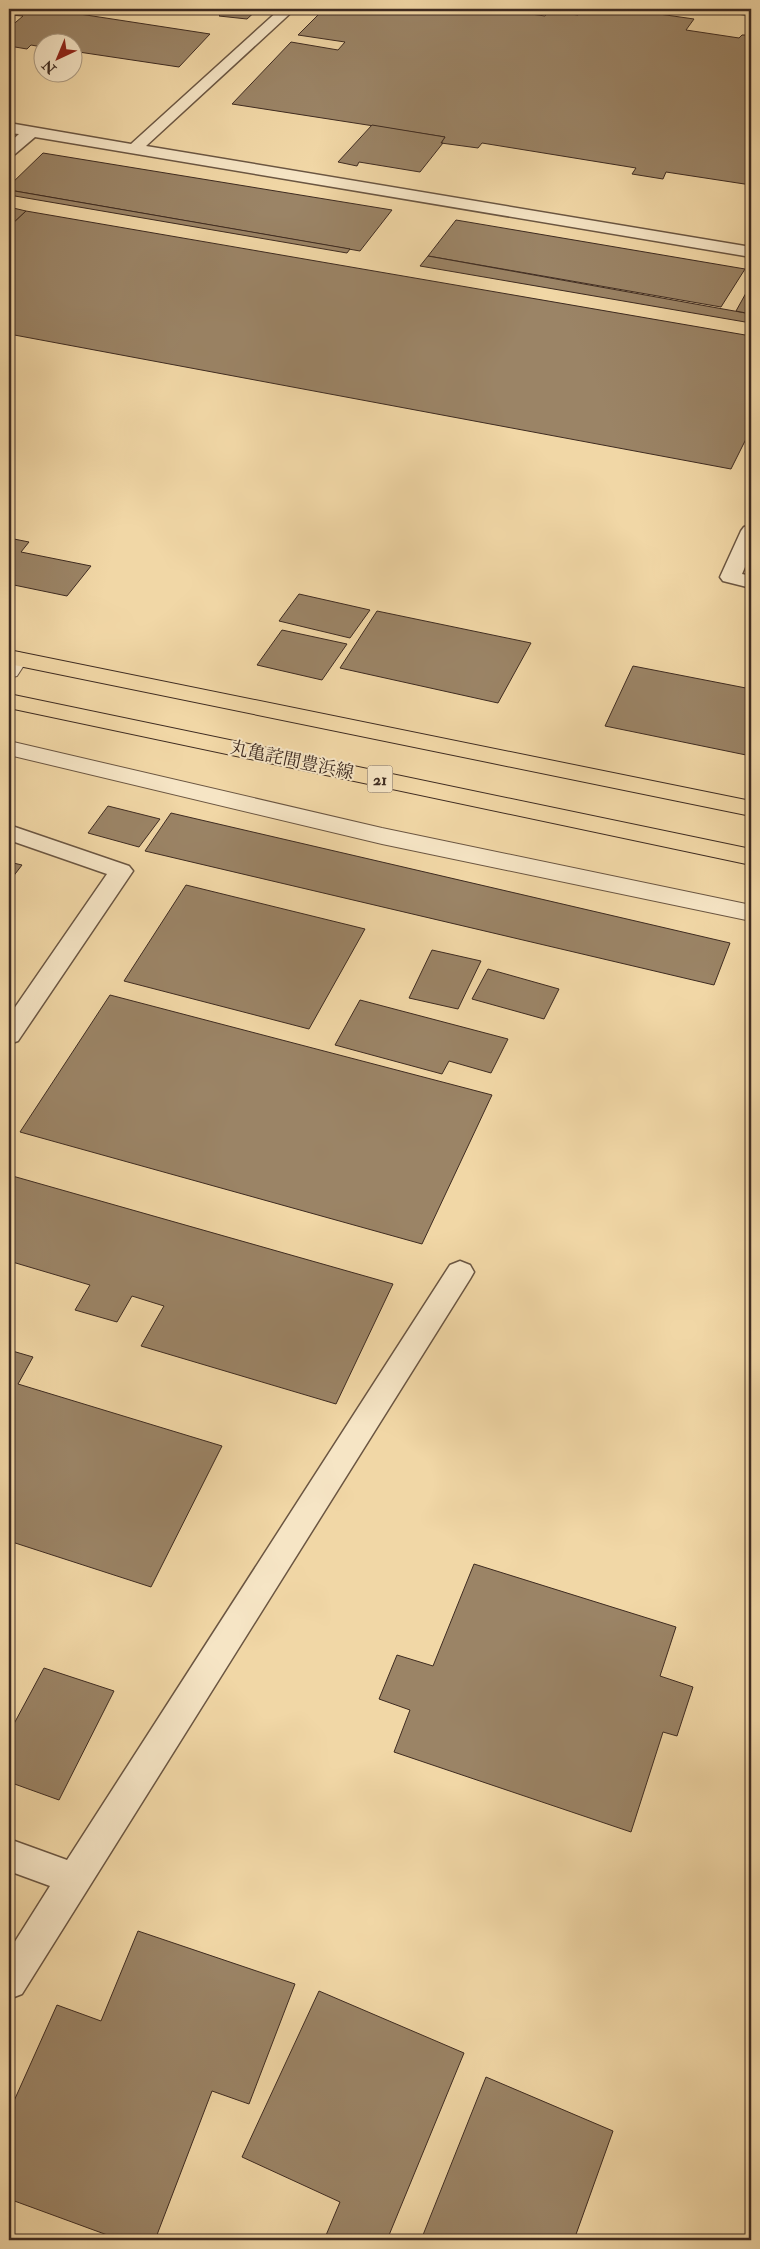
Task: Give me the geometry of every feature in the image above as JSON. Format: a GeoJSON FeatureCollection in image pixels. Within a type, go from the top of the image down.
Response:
{"type":"FeatureCollection","features":[{"type":"Feature","properties":{"kind":"main road"},"geometry":{"type":"LineString","coordinates":[[12,662],[751,809]]}},
{"type":"Feature","properties":{"kind":"main road","name":"丸亀詫間豊浜線"},"geometry":{"type":"LineString","coordinates":[[9,701],[751,857]]}},
{"type":"Feature","properties":{"kind":"street"},"geometry":{"type":"LineString","coordinates":[[9,748],[382,836],[751,913]]}},
{"type":"Feature","properties":{"kind":"lane"},"geometry":{"type":"LineString","coordinates":[[134,149],[288,9]]}},
{"type":"Feature","properties":{"kind":"lane"},"geometry":{"type":"LineString","coordinates":[[735,9],[751,11]]}},
{"type":"Feature","properties":{"kind":"lane"},"geometry":{"type":"LineString","coordinates":[[9,128],[751,252]]}},
{"type":"Feature","properties":{"kind":"lane"},"geometry":{"type":"LineString","coordinates":[[9,152],[30,132]]}},
{"type":"Feature","properties":{"kind":"lane"},"geometry":{"type":"LineString","coordinates":[[751,531],[730,578],[751,582]]}},
{"type":"Feature","properties":{"kind":"lane"},"geometry":{"type":"LineString","coordinates":[[9,832],[121,871],[9,1035]]}},
{"type":"Feature","properties":{"kind":"lane"},"geometry":{"type":"LineString","coordinates":[[9,1982],[460,1272]]}},
{"type":"Feature","properties":{"kind":"lane"},"geometry":{"type":"LineString","coordinates":[[9,1854],[74,1879]]}},
{"type":"Feature","properties":{"kind":"building"},"geometry":{"type":"Polygon","coordinates":[[[9,9],[62,9],[60,11],[210,34],[179,67],[82,52],[82,32],[32,32],[32,45],[27,49],[9,46],[9,28],[23,16],[9,15],[9,9]]]}},
{"type":"Feature","properties":{"kind":"building"},"geometry":{"type":"Polygon","coordinates":[[[226,9],[258,9],[247,19],[219,16],[226,9]]]}},
{"type":"Feature","properties":{"kind":"building"},"geometry":{"type":"Polygon","coordinates":[[[324,9],[496,9],[545,16],[549,11],[578,15],[583,9],[624,9],[694,19],[686,30],[739,38],[742,35],[751,35],[751,185],[666,172],[663,179],[632,174],[636,168],[482,143],[478,148],[441,143],[445,137],[232,104],[291,42],[338,50],[345,42],[298,35],[324,9]]]}},
{"type":"Feature","properties":{"kind":"building"},"geometry":{"type":"Polygon","coordinates":[[[372,125],[445,137],[441,143],[443,143],[420,172],[359,162],[357,166],[338,162],[372,125]]]}},
{"type":"Feature","properties":{"kind":"building"},"geometry":{"type":"Polygon","coordinates":[[[43,153],[392,210],[360,251],[9,190],[9,186],[43,153]]]}},
{"type":"Feature","properties":{"kind":"building"},"geometry":{"type":"Polygon","coordinates":[[[9,190],[350,249],[347,253],[9,195],[9,190]]]}},
{"type":"Feature","properties":{"kind":"building"},"geometry":{"type":"Polygon","coordinates":[[[9,207],[26,211],[9,227],[9,207]]]}},
{"type":"Feature","properties":{"kind":"building"},"geometry":{"type":"Polygon","coordinates":[[[26,211],[751,336],[751,429],[731,469],[9,334],[9,227],[26,211]]]}},
{"type":"Feature","properties":{"kind":"building"},"geometry":{"type":"Polygon","coordinates":[[[456,220],[745,269],[721,307],[428,256],[456,220]]]}},
{"type":"Feature","properties":{"kind":"building"},"geometry":{"type":"Polygon","coordinates":[[[428,256],[751,314],[751,323],[420,266],[428,256]]]}},
{"type":"Feature","properties":{"kind":"building"},"geometry":{"type":"Polygon","coordinates":[[[751,284],[751,314],[736,311],[751,284]]]}},
{"type":"Feature","properties":{"kind":"building"},"geometry":{"type":"Polygon","coordinates":[[[9,538],[29,542],[21,552],[91,566],[67,596],[9,584],[9,538]]]}},
{"type":"Feature","properties":{"kind":"building"},"geometry":{"type":"Polygon","coordinates":[[[299,594],[370,610],[350,638],[279,621],[299,594]]]}},
{"type":"Feature","properties":{"kind":"building"},"geometry":{"type":"Polygon","coordinates":[[[377,611],[531,643],[498,703],[340,668],[377,611]]]}},
{"type":"Feature","properties":{"kind":"building"},"geometry":{"type":"Polygon","coordinates":[[[282,630],[347,644],[322,680],[257,665],[282,630]]]}},
{"type":"Feature","properties":{"kind":"building"},"geometry":{"type":"Polygon","coordinates":[[[633,666],[751,689],[751,756],[605,726],[633,666]]]}},
{"type":"Feature","properties":{"kind":"building"},"geometry":{"type":"Polygon","coordinates":[[[108,806],[160,819],[139,847],[88,833],[108,806]]]}},
{"type":"Feature","properties":{"kind":"building"},"geometry":{"type":"Polygon","coordinates":[[[171,813],[730,943],[714,985],[145,851],[171,813]]]}},
{"type":"Feature","properties":{"kind":"building"},"geometry":{"type":"Polygon","coordinates":[[[9,862],[22,865],[9,882],[9,862]]]}},
{"type":"Feature","properties":{"kind":"building"},"geometry":{"type":"Polygon","coordinates":[[[186,885],[365,929],[309,1029],[124,981],[186,885]]]}},
{"type":"Feature","properties":{"kind":"building"},"geometry":{"type":"Polygon","coordinates":[[[432,950],[481,961],[458,1009],[409,998],[432,950]]]}},
{"type":"Feature","properties":{"kind":"building"},"geometry":{"type":"Polygon","coordinates":[[[488,969],[559,989],[544,1019],[472,999],[488,969]]]}},
{"type":"Feature","properties":{"kind":"building"},"geometry":{"type":"Polygon","coordinates":[[[110,995],[492,1095],[422,1244],[20,1132],[110,995]]]}},
{"type":"Feature","properties":{"kind":"building"},"geometry":{"type":"Polygon","coordinates":[[[360,1000],[508,1039],[491,1073],[449,1061],[442,1074],[335,1045],[360,1000]]]}},
{"type":"Feature","properties":{"kind":"building"},"geometry":{"type":"Polygon","coordinates":[[[9,1175],[393,1284],[336,1404],[141,1346],[164,1306],[132,1296],[117,1322],[75,1310],[90,1285],[9,1261],[9,1175]]]}},
{"type":"Feature","properties":{"kind":"building"},"geometry":{"type":"Polygon","coordinates":[[[9,1350],[33,1357],[18,1384],[222,1446],[151,1587],[9,1541],[9,1350]]]}},
{"type":"Feature","properties":{"kind":"building"},"geometry":{"type":"Polygon","coordinates":[[[474,1564],[676,1627],[660,1676],[693,1687],[677,1736],[663,1732],[631,1832],[394,1752],[410,1710],[379,1699],[397,1655],[433,1666],[474,1564]]]}},
{"type":"Feature","properties":{"kind":"building"},"geometry":{"type":"Polygon","coordinates":[[[44,1668],[114,1691],[59,1800],[9,1782],[9,1733],[44,1668]]]}},
{"type":"Feature","properties":{"kind":"building"},"geometry":{"type":"Polygon","coordinates":[[[138,1931],[295,1984],[249,2104],[212,2091],[155,2240],[121,2240],[9,2199],[9,2112],[57,2005],[101,2021],[138,1931]]]}},
{"type":"Feature","properties":{"kind":"building"},"geometry":{"type":"Polygon","coordinates":[[[319,1991],[464,2053],[387,2240],[324,2240],[340,2202],[242,2157],[319,1991]]]}},
{"type":"Feature","properties":{"kind":"building"},"geometry":{"type":"Polygon","coordinates":[[[486,2077],[613,2131],[574,2240],[421,2240],[486,2077]]]}}]}
